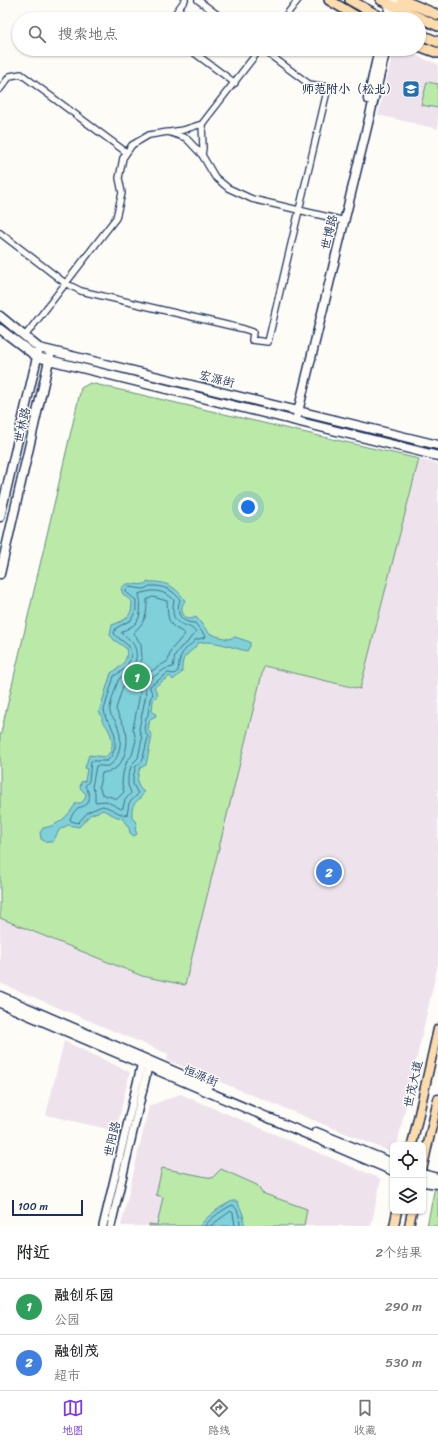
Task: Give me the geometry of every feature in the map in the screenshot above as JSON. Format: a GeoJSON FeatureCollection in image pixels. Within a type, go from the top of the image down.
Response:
{"type":"FeatureCollection","features":[{"type":"Feature","properties":{"kind":"highway"},"geometry":{"type":"LineString","coordinates":[[329,0],[349,12]]}},
{"type":"Feature","properties":{"kind":"highway"},"geometry":{"type":"LineString","coordinates":[[350,0],[372,12]]}},
{"type":"Feature","properties":{"kind":"highway"},"geometry":{"type":"LineString","coordinates":[[402,0],[438,15]]}},
{"type":"Feature","properties":{"kind":"highway"},"geometry":{"type":"LineString","coordinates":[[391,2],[411,12]]}},
{"type":"Feature","properties":{"kind":"highway"},"geometry":{"type":"LineString","coordinates":[[426,20],[438,26]]}},
{"type":"Feature","properties":{"kind":"highway"},"geometry":{"type":"LineString","coordinates":[[426,37],[438,42]]}},
{"type":"Feature","properties":{"kind":"highway"},"geometry":{"type":"LineString","coordinates":[[426,49],[438,53]]}},
{"type":"Feature","properties":{"kind":"main road"},"geometry":{"type":"LineString","coordinates":[[387,12],[391,2]]}},
{"type":"Feature","properties":{"kind":"main road"},"geometry":{"type":"LineString","coordinates":[[391,2],[392,12]]}},
{"type":"Feature","properties":{"kind":"main road","name":"世博路"},"geometry":{"type":"LineString","coordinates":[[294,421],[377,56]]}},
{"type":"Feature","properties":{"kind":"main road","name":"世博路"},"geometry":{"type":"LineString","coordinates":[[296,410],[384,56]]}},
{"type":"Feature","properties":{"kind":"main road","name":"宏源街"},"geometry":{"type":"LineString","coordinates":[[0,316],[39,348],[438,445]]}},
{"type":"Feature","properties":{"kind":"main road","name":"宏源街"},"geometry":{"type":"LineString","coordinates":[[0,329],[37,357],[438,456]]}},
{"type":"Feature","properties":{"kind":"main road","name":"世林路"},"geometry":{"type":"LineString","coordinates":[[0,517],[39,348]]}},
{"type":"Feature","properties":{"kind":"main road","name":"世林路"},"geometry":{"type":"LineString","coordinates":[[0,574],[52,351]]}},
{"type":"Feature","properties":{"kind":"main road","name":"恒源街"},"geometry":{"type":"LineString","coordinates":[[0,996],[145,1062],[390,1170]]}},
{"type":"Feature","properties":{"kind":"main road","name":"恒源街"},"geometry":{"type":"LineString","coordinates":[[0,1003],[390,1162]]}},
{"type":"Feature","properties":{"kind":"main road","name":"世茂大道"},"geometry":{"type":"LineString","coordinates":[[413,1142],[438,1029]]}},
{"type":"Feature","properties":{"kind":"main road"},"geometry":{"type":"LineString","coordinates":[[426,1153],[438,1099]]}},
{"type":"Feature","properties":{"kind":"main road"},"geometry":{"type":"LineString","coordinates":[[426,1175],[438,1178]]}},
{"type":"Feature","properties":{"kind":"main road"},"geometry":{"type":"LineString","coordinates":[[426,1182],[438,1184]]}},
{"type":"Feature","properties":{"kind":"main road"},"geometry":{"type":"LineString","coordinates":[[394,1226],[396,1214]]}},
{"type":"Feature","properties":{"kind":"main road"},"geometry":{"type":"LineString","coordinates":[[409,1226],[411,1214]]}},
{"type":"Feature","properties":{"kind":"street"},"geometry":{"type":"LineString","coordinates":[[176,12],[185,0]]}},
{"type":"Feature","properties":{"kind":"street"},"geometry":{"type":"LineString","coordinates":[[198,0],[214,12]]}},
{"type":"Feature","properties":{"kind":"street"},"geometry":{"type":"LineString","coordinates":[[289,12],[298,0]]}},
{"type":"Feature","properties":{"kind":"street"},"geometry":{"type":"LineString","coordinates":[[198,56],[234,83]]}},
{"type":"Feature","properties":{"kind":"street"},"geometry":{"type":"LineString","coordinates":[[25,336],[65,282],[116,218],[122,193],[119,178],[123,158],[126,152],[132,145],[149,135],[183,130],[202,124],[255,56]]}},
{"type":"Feature","properties":{"kind":"street"},"geometry":{"type":"LineString","coordinates":[[0,232],[65,282],[81,291],[253,332],[252,340],[268,342],[328,87],[309,84],[271,56]]}},
{"type":"Feature","properties":{"kind":"street"},"geometry":{"type":"LineString","coordinates":[[0,89],[10,76],[21,74],[126,152]]}},
{"type":"Feature","properties":{"kind":"street"},"geometry":{"type":"LineString","coordinates":[[202,124],[202,156]]}},
{"type":"Feature","properties":{"kind":"street"},"geometry":{"type":"LineString","coordinates":[[168,132],[186,138],[202,156],[215,177],[228,188],[252,199],[341,220]]}},
{"type":"Feature","properties":{"kind":"street","name":"世阳路"},"geometry":{"type":"LineString","coordinates":[[103,1226],[145,1062]]}},
{"type":"Feature","properties":{"kind":"street","name":"世阳路"},"geometry":{"type":"LineString","coordinates":[[111,1226],[145,1062]]}},
{"type":"Feature","properties":{"kind":"shaded area","name":"师范附小（松北）"},"geometry":{"type":"Polygon","coordinates":[[[392,56],[416,56],[438,64],[438,129],[378,115],[392,56]]]}},
{"type":"Feature","properties":{"kind":"shaded area"},"geometry":{"type":"Polygon","coordinates":[[[419,459],[438,464],[438,964],[398,1142],[390,1142],[390,1152],[167,1060],[168,1054],[0,983],[0,918],[142,976],[185,984],[264,666],[360,689],[419,459]]]}},
{"type":"Feature","properties":{"kind":"shaded area"},"geometry":{"type":"Polygon","coordinates":[[[64,1041],[130,1072],[116,1131],[46,1115],[64,1041]]]}},
{"type":"Feature","properties":{"kind":"shaded area"},"geometry":{"type":"Polygon","coordinates":[[[180,1094],[381,1179],[371,1226],[121,1226],[149,1106],[180,1094]]]}},
{"type":"Feature","properties":{"kind":"green space"},"geometry":{"type":"Polygon","coordinates":[[[427,82],[438,84],[438,108],[421,105],[427,82]]]}},
{"type":"Feature","properties":{"kind":"green space"},"geometry":{"type":"Polygon","coordinates":[[[90,383],[419,459],[360,689],[264,666],[185,985],[142,976],[0,918],[0,737],[81,388],[90,383]]]}},
{"type":"Feature","properties":{"kind":"green space"},"geometry":{"type":"Polygon","coordinates":[[[162,1168],[212,1178],[221,1169],[257,1185],[262,1193],[307,1209],[304,1226],[149,1226],[149,1224],[157,1225],[163,1197],[156,1195],[162,1168]]]}},
{"type":"Feature","properties":{"kind":"green space"},"geometry":{"type":"Polygon","coordinates":[[[438,1172],[438,1226],[427,1226],[438,1172]]]}},
{"type":"Feature","properties":{"kind":"water"},"geometry":{"type":"Polygon","coordinates":[[[148,582],[160,582],[174,588],[185,601],[182,608],[184,616],[191,619],[196,617],[209,633],[228,639],[235,637],[250,642],[250,646],[247,651],[210,642],[198,643],[185,657],[182,672],[173,680],[170,676],[154,687],[158,695],[153,700],[152,712],[155,713],[156,716],[150,719],[148,730],[152,736],[146,765],[140,768],[138,778],[139,787],[144,792],[132,808],[132,818],[137,823],[135,829],[137,834],[134,836],[130,833],[129,828],[122,818],[103,810],[90,815],[79,827],[68,825],[59,830],[53,842],[46,842],[41,839],[40,833],[43,828],[59,822],[67,816],[76,803],[81,803],[85,799],[86,794],[80,788],[81,782],[85,781],[87,769],[85,768],[89,755],[105,757],[111,749],[112,739],[108,729],[102,721],[102,716],[99,712],[111,673],[123,663],[127,653],[126,648],[114,640],[110,635],[112,625],[127,617],[132,607],[132,602],[123,594],[121,589],[127,584],[144,584],[148,582]]]}},
{"type":"Feature","properties":{"kind":"water"},"geometry":{"type":"Polygon","coordinates":[[[233,1201],[237,1201],[241,1210],[244,1218],[244,1226],[200,1226],[215,1212],[233,1201]]]}},
{"type":"Feature","properties":{"kind":"place","name":"师范附小（松北）"},"geometry":{"type":"Point","coordinates":[411,89]}},
{"type":"Feature","properties":{"kind":"place","name":"融创乐园"},"geometry":{"type":"Point","coordinates":[137,677]}},
{"type":"Feature","properties":{"kind":"place","name":"融创茂"},"geometry":{"type":"Point","coordinates":[329,872]}}]}
